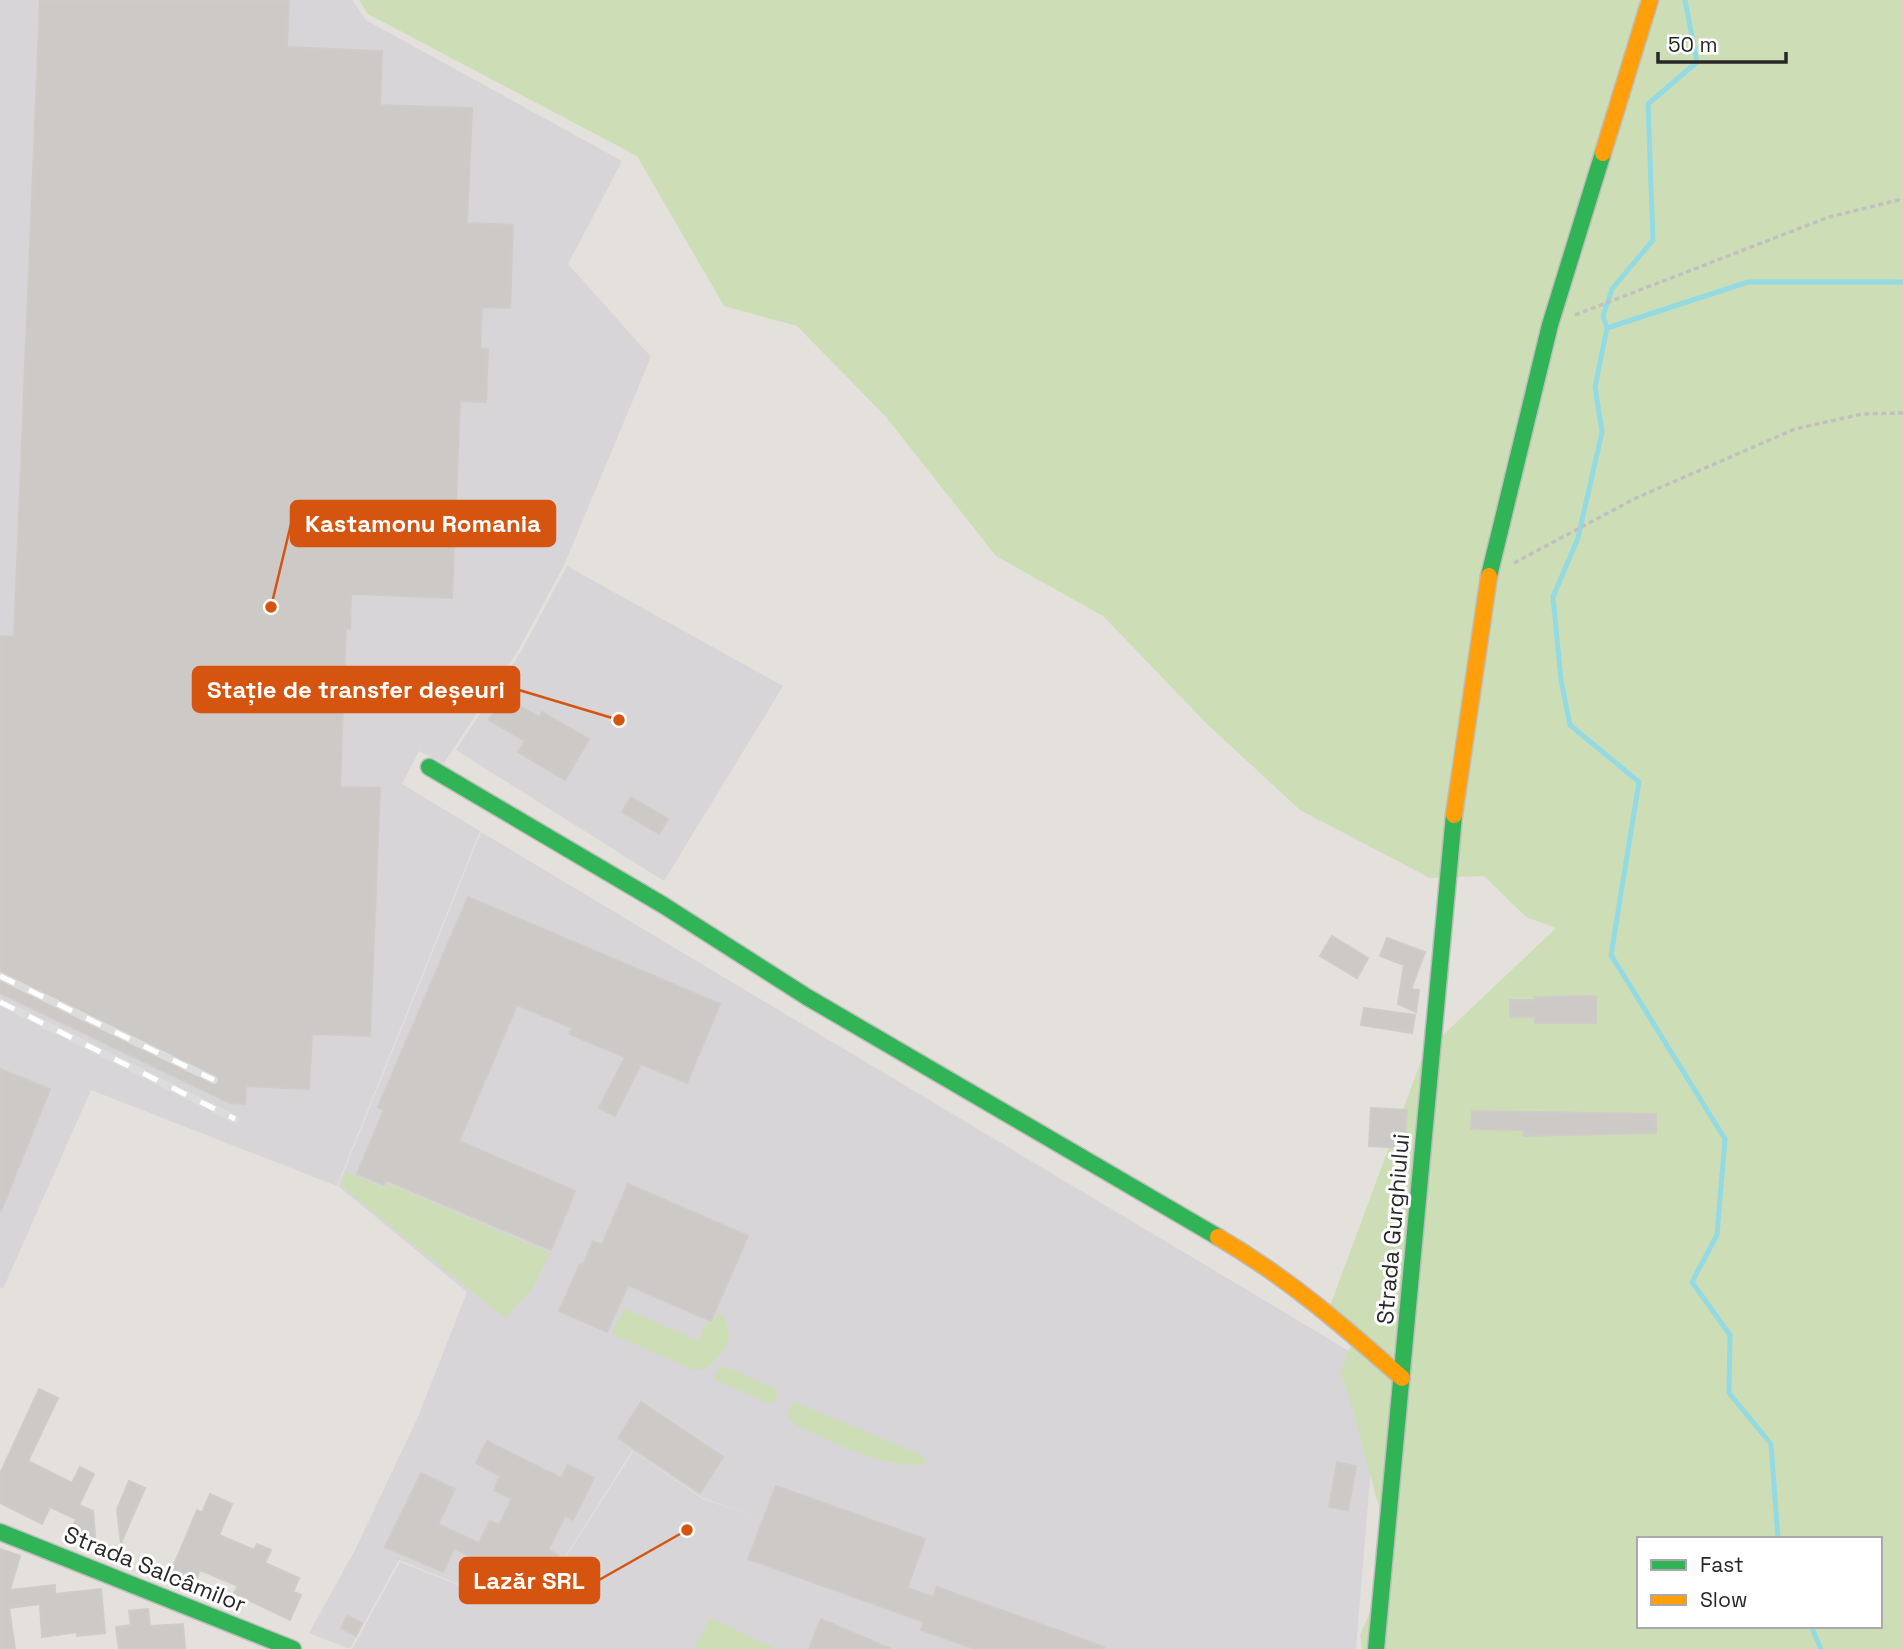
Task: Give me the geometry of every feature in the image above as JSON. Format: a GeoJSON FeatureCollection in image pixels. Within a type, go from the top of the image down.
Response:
{"type":"FeatureCollection","features":[{"type":"Feature","properties":{"kind":"main road","name":"Strada Gurghiului"},"geometry":{"type":"LineString","coordinates":[[1376,1649],[1454,814],[1489,576],[1550,325],[1650,0]]}},
{"type":"Feature","properties":{"kind":"main road"},"geometry":{"type":"LineString","coordinates":[[429,768],[663,905],[807,997],[1250,1256],[1315,1302],[1402,1378]]}},
{"type":"Feature","properties":{"kind":"main road","name":"Strada Salcâmilor"},"geometry":{"type":"LineString","coordinates":[[0,1532],[293,1649]]}},
{"type":"Feature","properties":{"kind":"path"},"geometry":{"type":"LineString","coordinates":[[1594,307],[1829,217],[1902,201]]}},
{"type":"Feature","properties":{"kind":"path"},"geometry":{"type":"LineString","coordinates":[[1513,563],[1636,498],[1795,429],[1862,414],[1903,413]]}},
{"type":"Feature","properties":{"kind":"shaded area"},"geometry":{"type":"Polygon","coordinates":[[[0,0],[352,0],[366,20],[622,161],[568,264],[651,357],[564,565],[519,649],[444,763],[419,751],[402,784],[480,831],[337,1186],[91,1090],[3,1289],[0,1287],[0,0]]]}},
{"type":"Feature","properties":{"kind":"shaded area"},"geometry":{"type":"Polygon","coordinates":[[[567,566],[783,686],[664,881],[456,750],[522,650],[567,566]]]}},
{"type":"Feature","properties":{"kind":"shaded area"},"geometry":{"type":"Polygon","coordinates":[[[481,832],[1379,1369],[1356,1649],[352,1649],[400,1562],[486,1596],[541,1596],[633,1452],[703,1499],[758,1518],[703,1498],[632,1451],[541,1595],[486,1595],[399,1560],[350,1649],[309,1633],[355,1550],[418,1417],[467,1292],[338,1186],[481,832]]]}},
{"type":"Feature","properties":{"kind":"green space"},"geometry":{"type":"Polygon","coordinates":[[[359,0],[1903,0],[1903,1649],[1362,1649],[1360,1635],[1393,1559],[1340,1372],[1356,1334],[1327,1314],[1424,1053],[1556,928],[1526,917],[1484,876],[1430,878],[1300,810],[1207,724],[1103,616],[996,556],[886,417],[797,326],[724,306],[637,156],[368,14],[359,0]]]}},
{"type":"Feature","properties":{"kind":"green space"},"geometry":{"type":"Polygon","coordinates":[[[346,1172],[385,1188],[387,1183],[550,1253],[533,1288],[505,1318],[341,1186],[346,1172]]]}},
{"type":"Feature","properties":{"kind":"green space"},"geometry":{"type":"Polygon","coordinates":[[[624,1308],[698,1341],[707,1321],[712,1323],[717,1313],[724,1316],[729,1334],[728,1343],[710,1366],[694,1370],[612,1334],[624,1308]]]}},
{"type":"Feature","properties":{"kind":"green space"},"geometry":{"type":"Polygon","coordinates":[[[721,1367],[774,1388],[778,1395],[775,1401],[770,1404],[714,1379],[716,1371],[721,1367]]]}},
{"type":"Feature","properties":{"kind":"green space"},"geometry":{"type":"Polygon","coordinates":[[[795,1402],[917,1453],[924,1457],[926,1462],[922,1465],[906,1465],[874,1458],[797,1426],[787,1414],[795,1402]]]}},
{"type":"Feature","properties":{"kind":"green space"},"geometry":{"type":"Polygon","coordinates":[[[710,1618],[777,1649],[694,1649],[710,1618]]]}},
{"type":"Feature","properties":{"kind":"building"},"geometry":{"type":"Polygon","coordinates":[[[40,0],[289,0],[287,47],[382,51],[380,105],[472,108],[467,223],[513,225],[510,308],[482,307],[480,348],[488,349],[486,402],[460,401],[452,598],[351,594],[350,629],[346,628],[340,787],[380,788],[370,1036],[312,1034],[309,1089],[246,1086],[245,1104],[230,1103],[0,993],[0,636],[14,637],[40,0]]]}},
{"type":"Feature","properties":{"kind":"building"},"geometry":{"type":"Polygon","coordinates":[[[503,696],[539,717],[542,712],[589,739],[565,780],[518,752],[525,741],[489,720],[503,696]]]}},
{"type":"Feature","properties":{"kind":"building"},"geometry":{"type":"Polygon","coordinates":[[[631,797],[668,819],[659,834],[622,812],[631,797]]]}},
{"type":"Feature","properties":{"kind":"building"},"geometry":{"type":"Polygon","coordinates":[[[468,897],[720,1004],[687,1083],[641,1064],[615,1116],[599,1108],[625,1057],[569,1034],[572,1028],[517,1005],[459,1141],[575,1191],[551,1250],[386,1180],[384,1185],[357,1174],[384,1110],[378,1107],[468,897]]]}},
{"type":"Feature","properties":{"kind":"building"},"geometry":{"type":"Polygon","coordinates":[[[1332,936],[1368,958],[1357,978],[1320,956],[1332,936]]]}},
{"type":"Feature","properties":{"kind":"building"},"geometry":{"type":"Polygon","coordinates":[[[1387,938],[1425,952],[1411,989],[1419,990],[1416,1012],[1398,1004],[1404,965],[1380,956],[1387,938]]]}},
{"type":"Feature","properties":{"kind":"building"},"geometry":{"type":"Polygon","coordinates":[[[1596,996],[1596,1023],[1535,1023],[1535,1017],[1510,1017],[1510,1000],[1596,996]]]}},
{"type":"Feature","properties":{"kind":"building"},"geometry":{"type":"Polygon","coordinates":[[[1364,1008],[1415,1015],[1412,1033],[1361,1025],[1364,1008]]]}},
{"type":"Feature","properties":{"kind":"building"},"geometry":{"type":"Polygon","coordinates":[[[0,1069],[50,1089],[1,1211],[0,1211],[0,1069]]]}},
{"type":"Feature","properties":{"kind":"building"},"geometry":{"type":"Polygon","coordinates":[[[1371,1108],[1407,1110],[1404,1148],[1369,1146],[1371,1108]]]}},
{"type":"Feature","properties":{"kind":"building"},"geometry":{"type":"Polygon","coordinates":[[[1472,1111],[1656,1114],[1656,1133],[1524,1136],[1524,1130],[1471,1129],[1472,1111]]]}},
{"type":"Feature","properties":{"kind":"building"},"geometry":{"type":"Polygon","coordinates":[[[628,1184],[748,1236],[711,1321],[628,1285],[607,1332],[559,1311],[593,1241],[602,1245],[628,1184]]]}},
{"type":"Feature","properties":{"kind":"building"},"geometry":{"type":"Polygon","coordinates":[[[39,1389],[58,1398],[28,1461],[72,1483],[80,1467],[94,1474],[79,1505],[93,1511],[96,1547],[69,1535],[76,1519],[50,1507],[42,1524],[0,1503],[0,1474],[39,1389]]]}},
{"type":"Feature","properties":{"kind":"building"},"geometry":{"type":"Polygon","coordinates":[[[641,1402],[723,1457],[700,1493],[618,1438],[641,1402]]]}},
{"type":"Feature","properties":{"kind":"building"},"geometry":{"type":"Polygon","coordinates":[[[487,1441],[561,1478],[568,1465],[594,1478],[573,1520],[565,1516],[548,1550],[558,1555],[540,1591],[454,1548],[443,1572],[385,1547],[421,1473],[455,1489],[438,1524],[479,1543],[490,1521],[499,1525],[512,1499],[494,1490],[500,1476],[476,1463],[487,1441]]]}},
{"type":"Feature","properties":{"kind":"building"},"geometry":{"type":"Polygon","coordinates":[[[1337,1462],[1356,1466],[1348,1510],[1329,1507],[1337,1462]]]}},
{"type":"Feature","properties":{"kind":"building"},"geometry":{"type":"Polygon","coordinates":[[[129,1481],[145,1488],[121,1543],[117,1510],[129,1481]]]}},
{"type":"Feature","properties":{"kind":"building"},"geometry":{"type":"Polygon","coordinates":[[[776,1486],[925,1539],[907,1588],[933,1597],[937,1587],[1104,1649],[975,1649],[921,1630],[924,1622],[748,1559],[776,1486]]]}},
{"type":"Feature","properties":{"kind":"building"},"geometry":{"type":"Polygon","coordinates":[[[210,1494],[232,1504],[219,1535],[254,1550],[257,1544],[271,1550],[265,1563],[299,1578],[293,1592],[301,1595],[290,1620],[234,1593],[238,1586],[200,1570],[193,1587],[169,1577],[197,1510],[202,1513],[210,1494]]]}},
{"type":"Feature","properties":{"kind":"building"},"geometry":{"type":"Polygon","coordinates":[[[0,1549],[20,1556],[10,1590],[55,1585],[55,1594],[101,1589],[105,1633],[77,1636],[77,1632],[42,1637],[40,1604],[9,1608],[15,1649],[0,1649],[0,1549]]]}},
{"type":"Feature","properties":{"kind":"building"},"geometry":{"type":"Polygon","coordinates":[[[148,1609],[150,1626],[183,1624],[185,1649],[119,1649],[116,1627],[131,1625],[129,1611],[148,1609]]]}},
{"type":"Feature","properties":{"kind":"building"},"geometry":{"type":"Polygon","coordinates":[[[347,1616],[362,1623],[356,1636],[341,1628],[347,1616]]]}},
{"type":"Feature","properties":{"kind":"building"},"geometry":{"type":"Polygon","coordinates":[[[821,1619],[891,1649],[809,1649],[821,1619]]]}},
{"type":"Feature","properties":{"kind":"waterway"},"geometry":{"type":"LineString","coordinates":[[1685,0],[1697,62],[1648,104],[1653,240],[1612,289],[1603,316],[1607,328],[1595,387],[1602,432],[1578,538],[1553,597],[1561,680],[1570,725],[1639,782],[1611,955],[1725,1139],[1717,1235],[1692,1282],[1730,1335],[1729,1393],[1771,1444],[1778,1537]]}},
{"type":"Feature","properties":{"kind":"waterway"},"geometry":{"type":"LineString","coordinates":[[1607,328],[1748,282],[1903,282]]}},
{"type":"Feature","properties":{"kind":"waterway"},"geometry":{"type":"LineString","coordinates":[[1812,1628],[1821,1649]]}},
{"type":"Feature","properties":{"kind":"railway"},"geometry":{"type":"LineString","coordinates":[[0,976],[214,1080]]}},
{"type":"Feature","properties":{"kind":"railway"},"geometry":{"type":"LineString","coordinates":[[0,1002],[235,1119]]}},
{"type":"Feature","properties":{"kind":"traffic: fast"},"geometry":{"type":"LineString","coordinates":[[1489,576],[1550,325],[1603,153]]}},
{"type":"Feature","properties":{"kind":"traffic: fast"},"geometry":{"type":"LineString","coordinates":[[429,767],[663,905],[807,997],[1218,1237]]}},
{"type":"Feature","properties":{"kind":"traffic: fast"},"geometry":{"type":"LineString","coordinates":[[1376,1649],[1454,815]]}},
{"type":"Feature","properties":{"kind":"traffic: fast"},"geometry":{"type":"LineString","coordinates":[[0,1532],[293,1649]]}},
{"type":"Feature","properties":{"kind":"traffic: slow"},"geometry":{"type":"LineString","coordinates":[[1603,153],[1650,0]]}},
{"type":"Feature","properties":{"kind":"traffic: slow"},"geometry":{"type":"LineString","coordinates":[[1454,815],[1489,576]]}},
{"type":"Feature","properties":{"kind":"traffic: slow"},"geometry":{"type":"LineString","coordinates":[[1218,1237],[1291,1286],[1402,1378]]}},
{"type":"Feature","properties":{"kind":"place","name":"Kastamonu Romania"},"geometry":{"type":"Point","coordinates":[271,607]}},
{"type":"Feature","properties":{"kind":"place","name":"Stație de transfer deșeuri"},"geometry":{"type":"Point","coordinates":[619,720]}},
{"type":"Feature","properties":{"kind":"place","name":"Lazăr SRL"},"geometry":{"type":"Point","coordinates":[687,1530]}}]}
